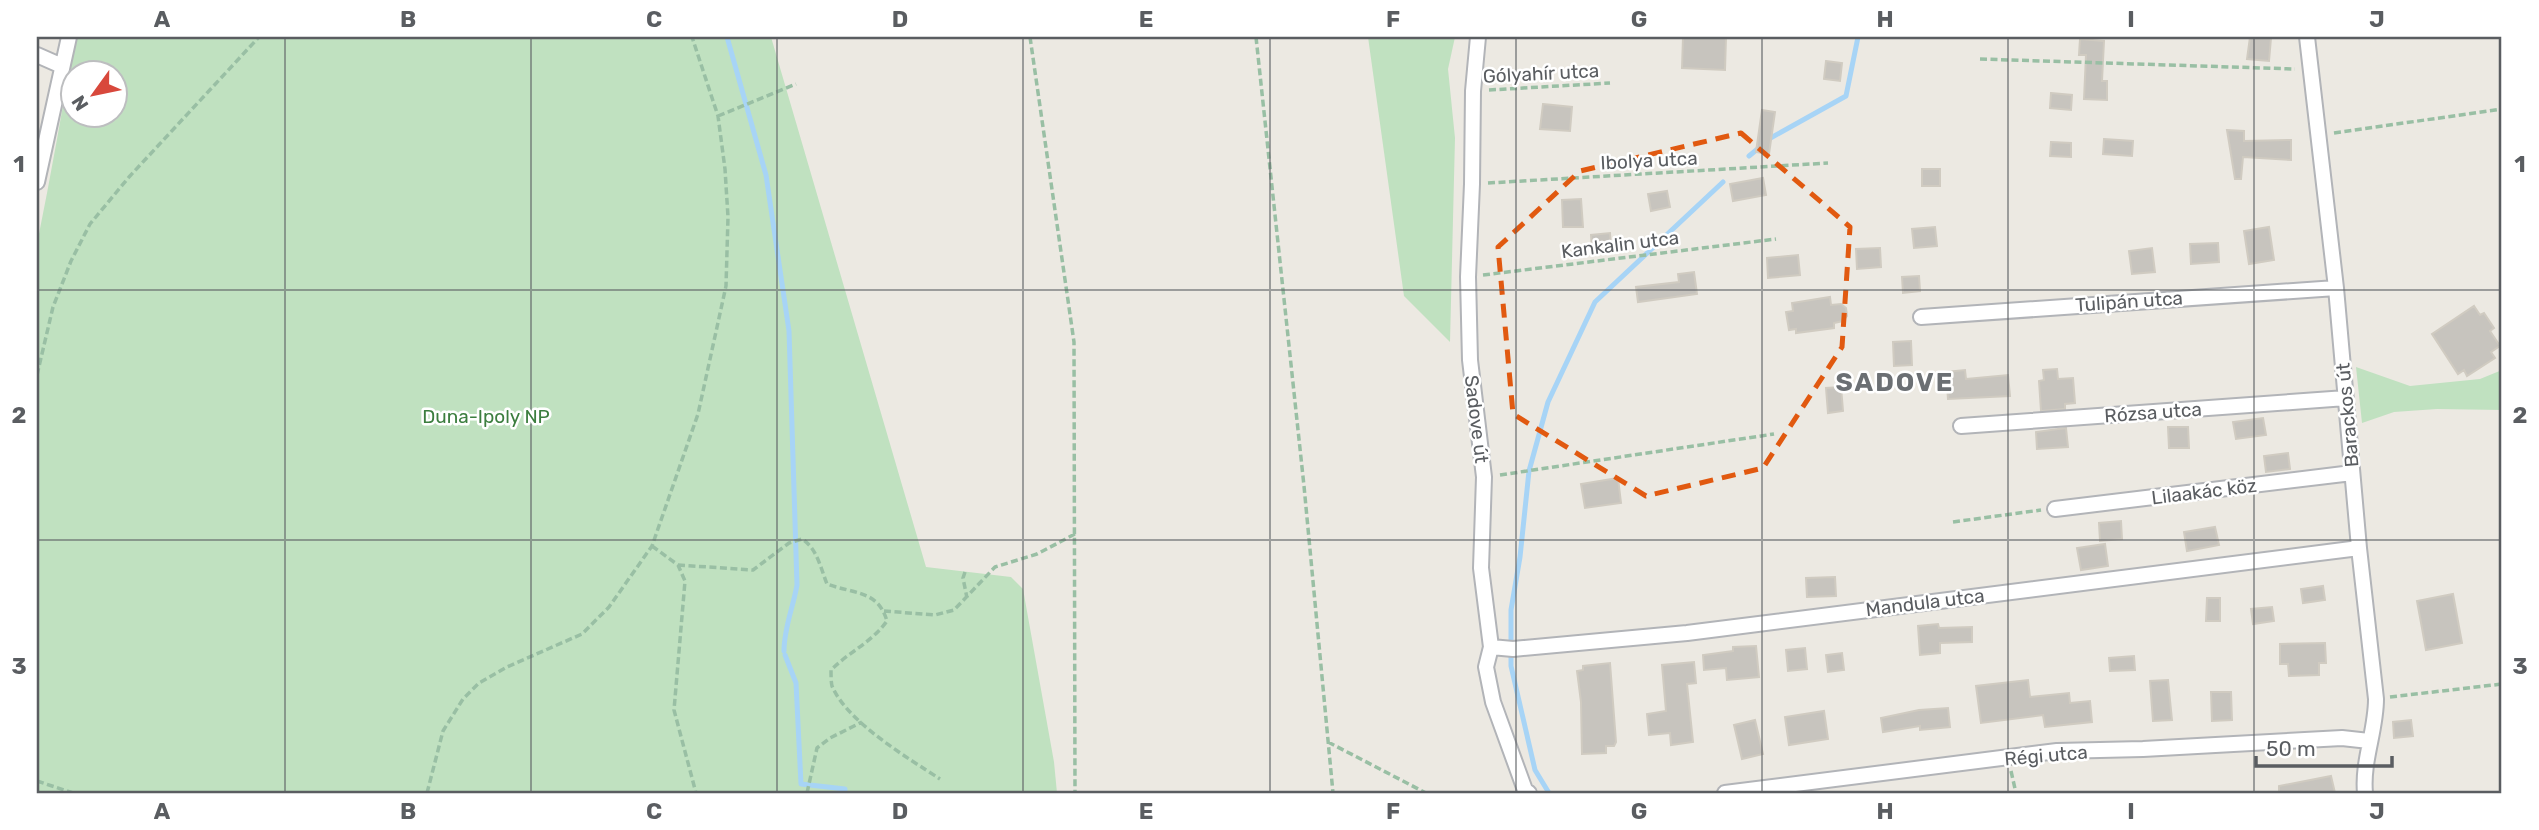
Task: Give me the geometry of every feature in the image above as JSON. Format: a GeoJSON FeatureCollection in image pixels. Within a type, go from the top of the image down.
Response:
{"type":"FeatureCollection","features":[{"type":"Feature","properties":{"kind":"street"},"geometry":{"type":"LineString","coordinates":[[63,60],[69,37]]}},
{"type":"Feature","properties":{"kind":"street","name":"Sadove út"},"geometry":{"type":"LineString","coordinates":[[1478,37],[1473,91],[1468,277],[1469,360],[1484,477],[1481,568],[1491,647],[1486,667],[1493,702],[1525,790],[1529,793]]}},
{"type":"Feature","properties":{"kind":"street","name":"Barackos út"},"geometry":{"type":"LineString","coordinates":[[2307,37],[2336,288],[2359,548],[2376,699],[2376,718],[2369,741],[2365,793]]}},
{"type":"Feature","properties":{"kind":"street"},"geometry":{"type":"LineString","coordinates":[[37,55],[60,65]]}},
{"type":"Feature","properties":{"kind":"street"},"geometry":{"type":"LineString","coordinates":[[37,182],[60,75]]}},
{"type":"Feature","properties":{"kind":"street","name":"Tulipán utca"},"geometry":{"type":"LineString","coordinates":[[1921,317],[2336,288]]}},
{"type":"Feature","properties":{"kind":"street","name":"Rózsa utca"},"geometry":{"type":"LineString","coordinates":[[1961,426],[2346,398]]}},
{"type":"Feature","properties":{"kind":"street","name":"Lilaakác köz"},"geometry":{"type":"LineString","coordinates":[[2055,509],[2352,473]]}},
{"type":"Feature","properties":{"kind":"street","name":"Mandula utca"},"geometry":{"type":"LineString","coordinates":[[1491,647],[1513,649],[1687,633],[2359,548]]}},
{"type":"Feature","properties":{"kind":"street","name":"Régi utca"},"geometry":{"type":"LineString","coordinates":[[1724,793],[2057,751],[2143,750],[2342,738],[2369,741]]}},
{"type":"Feature","properties":{"kind":"path"},"geometry":{"type":"LineString","coordinates":[[37,375],[38,359],[53,307],[90,223],[259,37]]}},
{"type":"Feature","properties":{"kind":"path"},"geometry":{"type":"LineString","coordinates":[[427,793],[443,731],[463,699],[479,682],[582,634],[609,607],[652,546],[698,414],[726,286],[728,217],[718,116],[692,37]]}},
{"type":"Feature","properties":{"kind":"path"},"geometry":{"type":"LineString","coordinates":[[1030,37],[1074,342],[1075,793]]}},
{"type":"Feature","properties":{"kind":"path"},"geometry":{"type":"LineString","coordinates":[[1256,37],[1304,486],[1333,793]]}},
{"type":"Feature","properties":{"kind":"path"},"geometry":{"type":"LineString","coordinates":[[1980,59],[2291,70],[2311,67]]}},
{"type":"Feature","properties":{"kind":"path","name":"Gólyahír utca"},"geometry":{"type":"LineString","coordinates":[[1473,91],[1610,83]]}},
{"type":"Feature","properties":{"kind":"path"},"geometry":{"type":"LineString","coordinates":[[718,116],[796,84]]}},
{"type":"Feature","properties":{"kind":"path"},"geometry":{"type":"LineString","coordinates":[[2318,135],[2502,109]]}},
{"type":"Feature","properties":{"kind":"path","name":"Ibolya utca"},"geometry":{"type":"LineString","coordinates":[[1472,184],[1828,163]]}},
{"type":"Feature","properties":{"kind":"path","name":"Kankalin utca"},"geometry":{"type":"LineString","coordinates":[[1468,277],[1776,239]]}},
{"type":"Feature","properties":{"kind":"path"},"geometry":{"type":"LineString","coordinates":[[1484,477],[1774,434]]}},
{"type":"Feature","properties":{"kind":"path"},"geometry":{"type":"LineString","coordinates":[[1953,522],[2055,509]]}},
{"type":"Feature","properties":{"kind":"path"},"geometry":{"type":"LineString","coordinates":[[884,611],[935,615],[954,610],[995,567],[1037,554],[1075,534]]}},
{"type":"Feature","properties":{"kind":"path"},"geometry":{"type":"LineString","coordinates":[[678,565],[753,570],[789,543],[802,539],[816,555],[827,584],[869,595],[883,606],[887,621],[875,638],[846,655],[831,670],[832,685],[845,705],[878,738],[940,779]]}},
{"type":"Feature","properties":{"kind":"path"},"geometry":{"type":"LineString","coordinates":[[652,546],[678,565],[685,581],[674,710],[696,793]]}},
{"type":"Feature","properties":{"kind":"path"},"geometry":{"type":"LineString","coordinates":[[965,572],[963,578],[967,598]]}},
{"type":"Feature","properties":{"kind":"path"},"geometry":{"type":"LineString","coordinates":[[2376,699],[2502,684]]}},
{"type":"Feature","properties":{"kind":"path"},"geometry":{"type":"LineString","coordinates":[[807,793],[817,748],[830,738],[862,722]]}},
{"type":"Feature","properties":{"kind":"path"},"geometry":{"type":"LineString","coordinates":[[1328,742],[1426,793]]}},
{"type":"Feature","properties":{"kind":"path"},"geometry":{"type":"LineString","coordinates":[[2008,757],[2016,793]]}},
{"type":"Feature","properties":{"kind":"path"},"geometry":{"type":"LineString","coordinates":[[37,781],[73,793]]}},
{"type":"Feature","properties":{"kind":"highlighted area"},"geometry":{"type":"Polygon","coordinates":[[[1741,133],[1850,227],[1842,347],[1763,468],[1646,496],[1513,414],[1498,247],[1580,171],[1741,133]]]}},
{"type":"Feature","properties":{"kind":"green space","name":"Duna-Ipoly NP"},"geometry":{"type":"Polygon","coordinates":[[[75,37],[771,37],[926,567],[1011,577],[1023,589],[1054,762],[1057,793],[37,793],[37,244],[60,121],[60,130],[130,130],[130,60],[71,60],[75,37]]]}},
{"type":"Feature","properties":{"kind":"green space"},"geometry":{"type":"Polygon","coordinates":[[[1368,37],[1455,37],[1448,69],[1455,138],[1450,342],[1404,296],[1368,37]]]}},
{"type":"Feature","properties":{"kind":"green space"},"geometry":{"type":"Polygon","coordinates":[[[2356,367],[2410,386],[2480,379],[2502,370],[2502,410],[2437,409],[2394,412],[2362,423],[2356,367]]]}},
{"type":"Feature","properties":{"kind":"building"},"geometry":{"type":"Polygon","coordinates":[[[1683,37],[1726,37],[1725,70],[1682,68],[1683,37]]]}},
{"type":"Feature","properties":{"kind":"building"},"geometry":{"type":"Polygon","coordinates":[[[2250,37],[2271,38],[2269,61],[2247,59],[2250,37]]]}},
{"type":"Feature","properties":{"kind":"building"},"geometry":{"type":"Polygon","coordinates":[[[2080,39],[2104,41],[2102,81],[2107,81],[2107,100],[2084,99],[2086,55],[2079,55],[2080,39]]]}},
{"type":"Feature","properties":{"kind":"building"},"geometry":{"type":"Polygon","coordinates":[[[1826,61],[1842,63],[1840,81],[1824,79],[1826,61]]]}},
{"type":"Feature","properties":{"kind":"building"},"geometry":{"type":"Polygon","coordinates":[[[2051,93],[2072,95],[2071,110],[2050,108],[2051,93]]]}},
{"type":"Feature","properties":{"kind":"building"},"geometry":{"type":"Polygon","coordinates":[[[1543,104],[1572,107],[1570,131],[1540,129],[1543,104]]]}},
{"type":"Feature","properties":{"kind":"building"},"geometry":{"type":"Polygon","coordinates":[[[1762,110],[1775,112],[1769,154],[1756,152],[1762,110]]]}},
{"type":"Feature","properties":{"kind":"building"},"geometry":{"type":"Polygon","coordinates":[[[2227,130],[2244,131],[2244,141],[2291,140],[2291,160],[2243,157],[2241,179],[2235,179],[2227,130]]]}},
{"type":"Feature","properties":{"kind":"building"},"geometry":{"type":"Polygon","coordinates":[[[2104,139],[2133,141],[2132,156],[2103,154],[2104,139]]]}},
{"type":"Feature","properties":{"kind":"building"},"geometry":{"type":"Polygon","coordinates":[[[2051,142],[2071,143],[2071,157],[2050,156],[2051,142]]]}},
{"type":"Feature","properties":{"kind":"building"},"geometry":{"type":"Polygon","coordinates":[[[1922,169],[1940,169],[1940,186],[1922,186],[1922,169]]]}},
{"type":"Feature","properties":{"kind":"building"},"geometry":{"type":"Polygon","coordinates":[[[1763,178],[1766,195],[1733,201],[1730,184],[1763,178]]]}},
{"type":"Feature","properties":{"kind":"building"},"geometry":{"type":"Polygon","coordinates":[[[1667,191],[1670,207],[1651,211],[1648,194],[1667,191]]]}},
{"type":"Feature","properties":{"kind":"building"},"geometry":{"type":"Polygon","coordinates":[[[1581,199],[1583,227],[1563,227],[1562,200],[1581,199]]]}},
{"type":"Feature","properties":{"kind":"building"},"geometry":{"type":"Polygon","coordinates":[[[1935,227],[1937,246],[1914,248],[1912,229],[1935,227]]]}},
{"type":"Feature","properties":{"kind":"building"},"geometry":{"type":"Polygon","coordinates":[[[2269,227],[2274,260],[2249,264],[2244,231],[2269,227]]]}},
{"type":"Feature","properties":{"kind":"building"},"geometry":{"type":"Polygon","coordinates":[[[1610,233],[1611,248],[1592,249],[1591,235],[1610,233]]]}},
{"type":"Feature","properties":{"kind":"building"},"geometry":{"type":"Polygon","coordinates":[[[2218,243],[2219,262],[2191,264],[2190,244],[2218,243]]]}},
{"type":"Feature","properties":{"kind":"building"},"geometry":{"type":"Polygon","coordinates":[[[1880,248],[1881,267],[1857,269],[1856,249],[1880,248]]]}},
{"type":"Feature","properties":{"kind":"building"},"geometry":{"type":"Polygon","coordinates":[[[2152,248],[2155,272],[2132,274],[2129,251],[2152,248]]]}},
{"type":"Feature","properties":{"kind":"building"},"geometry":{"type":"Polygon","coordinates":[[[1798,255],[1800,275],[1768,278],[1767,258],[1798,255]]]}},
{"type":"Feature","properties":{"kind":"building"},"geometry":{"type":"Polygon","coordinates":[[[1694,272],[1697,294],[1638,302],[1636,287],[1679,282],[1678,274],[1694,272]]]}},
{"type":"Feature","properties":{"kind":"building"},"geometry":{"type":"Polygon","coordinates":[[[1919,276],[1920,291],[1903,293],[1902,277],[1919,276]]]}},
{"type":"Feature","properties":{"kind":"building"},"geometry":{"type":"Polygon","coordinates":[[[1830,297],[1831,305],[1841,304],[1846,308],[1847,316],[1843,321],[1834,323],[1834,328],[1796,333],[1796,329],[1789,330],[1786,312],[1793,311],[1792,303],[1830,297]]]}},
{"type":"Feature","properties":{"kind":"building"},"geometry":{"type":"Polygon","coordinates":[[[2474,306],[2480,315],[2484,313],[2494,328],[2490,331],[2500,346],[2491,352],[2495,358],[2467,376],[2464,370],[2458,374],[2432,334],[2474,306]]]}},
{"type":"Feature","properties":{"kind":"building"},"geometry":{"type":"Polygon","coordinates":[[[1911,341],[1912,365],[1894,366],[1893,342],[1911,341]]]}},
{"type":"Feature","properties":{"kind":"building"},"geometry":{"type":"Polygon","coordinates":[[[2057,369],[2058,379],[2073,378],[2075,403],[2065,404],[2065,409],[2041,411],[2039,381],[2044,380],[2043,370],[2057,369]]]}},
{"type":"Feature","properties":{"kind":"building"},"geometry":{"type":"Polygon","coordinates":[[[1965,370],[1966,379],[2008,375],[2010,396],[1948,399],[1946,372],[1965,370]]]}},
{"type":"Feature","properties":{"kind":"building"},"geometry":{"type":"Polygon","coordinates":[[[1841,387],[1843,411],[1828,413],[1826,388],[1841,387]]]}},
{"type":"Feature","properties":{"kind":"building"},"geometry":{"type":"Polygon","coordinates":[[[2263,418],[2266,435],[2236,439],[2233,422],[2263,418]]]}},
{"type":"Feature","properties":{"kind":"building"},"geometry":{"type":"Polygon","coordinates":[[[2168,427],[2188,427],[2189,448],[2169,448],[2168,427]]]}},
{"type":"Feature","properties":{"kind":"building"},"geometry":{"type":"Polygon","coordinates":[[[2066,428],[2068,447],[2037,449],[2036,432],[2066,428]]]}},
{"type":"Feature","properties":{"kind":"building"},"geometry":{"type":"Polygon","coordinates":[[[2288,453],[2290,469],[2266,472],[2264,456],[2288,453]]]}},
{"type":"Feature","properties":{"kind":"building"},"geometry":{"type":"Polygon","coordinates":[[[1618,478],[1621,503],[1585,508],[1581,484],[1618,478]]]}},
{"type":"Feature","properties":{"kind":"building"},"geometry":{"type":"Polygon","coordinates":[[[2121,521],[2122,539],[2100,541],[2099,523],[2121,521]]]}},
{"type":"Feature","properties":{"kind":"building"},"geometry":{"type":"Polygon","coordinates":[[[2215,527],[2219,545],[2187,551],[2184,532],[2215,527]]]}},
{"type":"Feature","properties":{"kind":"building"},"geometry":{"type":"Polygon","coordinates":[[[2105,544],[2108,566],[2081,570],[2077,548],[2105,544]]]}},
{"type":"Feature","properties":{"kind":"building"},"geometry":{"type":"Polygon","coordinates":[[[1835,577],[1836,596],[1807,597],[1806,578],[1835,577]]]}},
{"type":"Feature","properties":{"kind":"building"},"geometry":{"type":"Polygon","coordinates":[[[2323,586],[2325,600],[2303,603],[2301,589],[2323,586]]]}},
{"type":"Feature","properties":{"kind":"building"},"geometry":{"type":"Polygon","coordinates":[[[2453,594],[2462,643],[2426,650],[2417,601],[2453,594]]]}},
{"type":"Feature","properties":{"kind":"building"},"geometry":{"type":"Polygon","coordinates":[[[2207,598],[2220,598],[2220,621],[2206,621],[2207,598]]]}},
{"type":"Feature","properties":{"kind":"building"},"geometry":{"type":"Polygon","coordinates":[[[2272,607],[2274,621],[2253,624],[2251,609],[2272,607]]]}},
{"type":"Feature","properties":{"kind":"building"},"geometry":{"type":"Polygon","coordinates":[[[1938,624],[1939,628],[1972,627],[1972,642],[1940,643],[1940,653],[1920,655],[1918,626],[1938,624]]]}},
{"type":"Feature","properties":{"kind":"building"},"geometry":{"type":"Polygon","coordinates":[[[2325,643],[2326,663],[2319,663],[2319,675],[2289,676],[2288,664],[2280,664],[2280,644],[2325,643]]]}},
{"type":"Feature","properties":{"kind":"building"},"geometry":{"type":"Polygon","coordinates":[[[1756,646],[1759,677],[1727,680],[1726,668],[1704,670],[1703,655],[1733,651],[1733,647],[1756,646]]]}},
{"type":"Feature","properties":{"kind":"building"},"geometry":{"type":"Polygon","coordinates":[[[1805,648],[1807,669],[1788,671],[1786,650],[1805,648]]]}},
{"type":"Feature","properties":{"kind":"building"},"geometry":{"type":"Polygon","coordinates":[[[1842,653],[1844,670],[1828,672],[1826,655],[1842,653]]]}},
{"type":"Feature","properties":{"kind":"building"},"geometry":{"type":"Polygon","coordinates":[[[2134,656],[2135,670],[2110,671],[2109,658],[2134,656]]]}},
{"type":"Feature","properties":{"kind":"building"},"geometry":{"type":"Polygon","coordinates":[[[1694,662],[1696,683],[1687,684],[1693,742],[1671,745],[1670,733],[1649,735],[1647,714],[1666,711],[1662,665],[1694,662]]]}},
{"type":"Feature","properties":{"kind":"building"},"geometry":{"type":"Polygon","coordinates":[[[1610,663],[1616,742],[1614,746],[1606,746],[1606,753],[1582,754],[1581,702],[1577,671],[1583,670],[1583,666],[1610,663]]]}},
{"type":"Feature","properties":{"kind":"building"},"geometry":{"type":"Polygon","coordinates":[[[2028,680],[2030,697],[2069,693],[2070,703],[2090,701],[2092,722],[2045,727],[2043,715],[1981,723],[1976,686],[2028,680]]]}},
{"type":"Feature","properties":{"kind":"building"},"geometry":{"type":"Polygon","coordinates":[[[2168,680],[2172,720],[2153,721],[2150,681],[2168,680]]]}},
{"type":"Feature","properties":{"kind":"building"},"geometry":{"type":"Polygon","coordinates":[[[2211,692],[2231,692],[2232,720],[2212,721],[2211,692]]]}},
{"type":"Feature","properties":{"kind":"building"},"geometry":{"type":"Polygon","coordinates":[[[1948,708],[1950,727],[1920,730],[1920,726],[1883,732],[1881,718],[1919,710],[1948,708]]]}},
{"type":"Feature","properties":{"kind":"building"},"geometry":{"type":"Polygon","coordinates":[[[1824,711],[1828,739],[1789,745],[1785,717],[1824,711]]]}},
{"type":"Feature","properties":{"kind":"building"},"geometry":{"type":"Polygon","coordinates":[[[1755,720],[1763,754],[1742,759],[1734,725],[1755,720]]]}},
{"type":"Feature","properties":{"kind":"building"},"geometry":{"type":"Polygon","coordinates":[[[2411,720],[2413,736],[2394,738],[2393,722],[2411,720]]]}},
{"type":"Feature","properties":{"kind":"building"},"geometry":{"type":"Polygon","coordinates":[[[2331,776],[2335,793],[2279,793],[2279,786],[2331,776]]]}},
{"type":"Feature","properties":{"kind":"waterway"},"geometry":{"type":"LineString","coordinates":[[727,37],[766,175],[789,331],[797,585],[784,651]]}},
{"type":"Feature","properties":{"kind":"waterway"},"geometry":{"type":"LineString","coordinates":[[1767,140],[1846,96],[1858,37]]}},
{"type":"Feature","properties":{"kind":"waterway"},"geometry":{"type":"LineString","coordinates":[[1749,156],[1760,147]]}},
{"type":"Feature","properties":{"kind":"waterway"},"geometry":{"type":"LineString","coordinates":[[1549,793],[1535,770],[1511,666],[1511,610],[1520,557],[1529,471],[1548,402],[1595,302],[1723,182]]}},
{"type":"Feature","properties":{"kind":"waterway"},"geometry":{"type":"LineString","coordinates":[[785,655],[796,683],[801,784],[845,789],[845,793]]}},
{"type":"Feature","properties":{"kind":"district","name":"SADOVE"},"geometry":{"type":"Point","coordinates":[1895,382]}}]}
